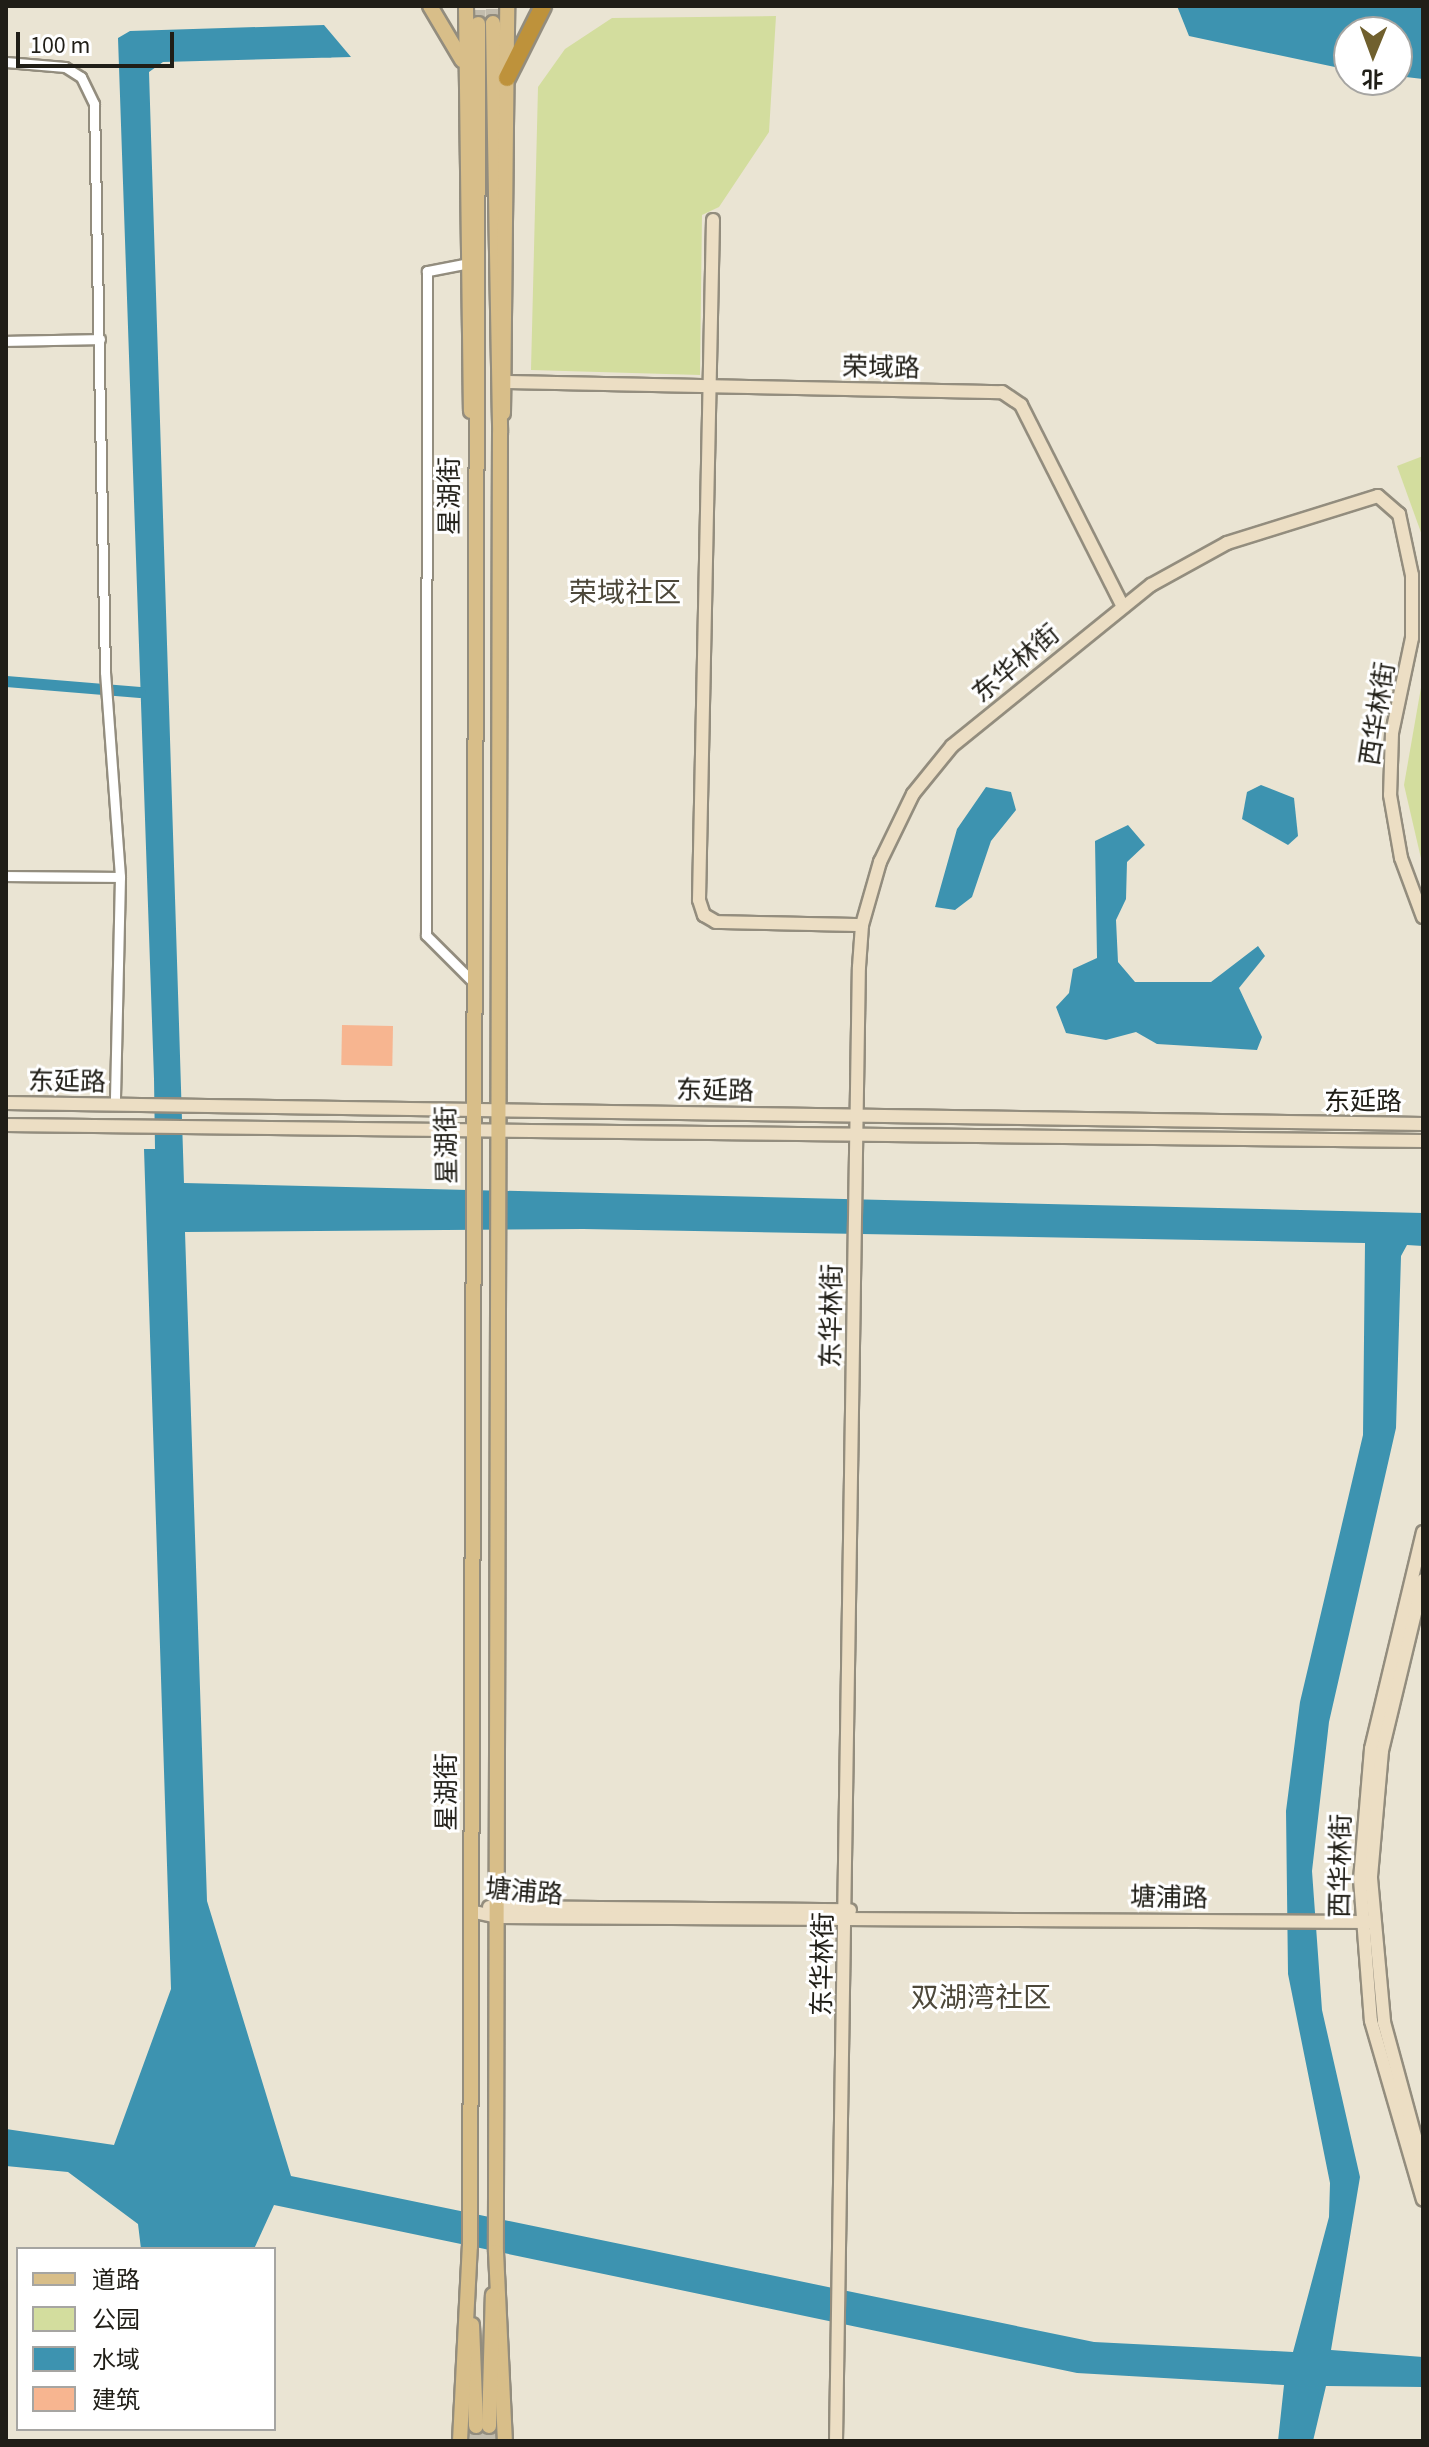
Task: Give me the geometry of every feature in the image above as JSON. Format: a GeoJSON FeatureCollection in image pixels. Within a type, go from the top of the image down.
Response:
{"type":"FeatureCollection","features":[{"type":"Feature","properties":{"kind":"highway"},"geometry":{"type":"LineString","coordinates":[[507,78],[543,6]]}},
{"type":"Feature","properties":{"kind":"main road"},"geometry":{"type":"LineString","coordinates":[[430,6],[451,31],[465,72]]}},
{"type":"Feature","properties":{"kind":"main road"},"geometry":{"type":"LineString","coordinates":[[466,6],[465,376],[474,431]]}},
{"type":"Feature","properties":{"kind":"main road"},"geometry":{"type":"LineString","coordinates":[[500,433],[508,382],[507,6]]}},
{"type":"Feature","properties":{"kind":"main road","name":"星湖街"},"geometry":{"type":"LineString","coordinates":[[460,2441],[470,2264],[470,979],[474,431],[486,24],[500,433],[499,1234],[497,2220],[483,2426],[470,2264]]}},
{"type":"Feature","properties":{"kind":"main road","name":"星湖街"},"geometry":{"type":"LineString","coordinates":[[496,2256],[505,2441]]}},
{"type":"Feature","properties":{"kind":"street"},"geometry":{"type":"LineString","coordinates":[[6,62],[65,67],[81,77],[94,104],[106,710],[120,877],[115,1105]]}},
{"type":"Feature","properties":{"kind":"street"},"geometry":{"type":"LineString","coordinates":[[713,220],[699,900],[704,915],[716,922],[862,925]]}},
{"type":"Feature","properties":{"kind":"street"},"geometry":{"type":"LineString","coordinates":[[464,264],[427,271],[426,935],[470,979]]}},
{"type":"Feature","properties":{"kind":"street"},"geometry":{"type":"LineString","coordinates":[[6,341],[100,339]]}},
{"type":"Feature","properties":{"kind":"street","name":"荣域路"},"geometry":{"type":"LineString","coordinates":[[508,382],[1013,396],[1123,607]]}},
{"type":"Feature","properties":{"kind":"street","name":"东华林街"},"geometry":{"type":"LineString","coordinates":[[836,2441],[855,1115],[862,925],[895,826],[934,767],[1123,607],[1227,543],[1367,496],[1386,498],[1399,514]]}},
{"type":"Feature","properties":{"kind":"street","name":"西华林街"},"geometry":{"type":"LineString","coordinates":[[1399,514],[1412,575],[1412,638],[1392,733],[1390,795],[1401,858],[1423,917]]}},
{"type":"Feature","properties":{"kind":"street"},"geometry":{"type":"LineString","coordinates":[[6,876],[120,877]]}},
{"type":"Feature","properties":{"kind":"street","name":"东延路"},"geometry":{"type":"LineString","coordinates":[[6,1103],[1423,1124]]}},
{"type":"Feature","properties":{"kind":"street","name":"东延路"},"geometry":{"type":"LineString","coordinates":[[6,1125],[499,1134],[1423,1141]]}},
{"type":"Feature","properties":{"kind":"street","name":"西华林街"},"geometry":{"type":"LineString","coordinates":[[1423,1532],[1371,1749],[1366,1922],[1385,2082],[1423,2200]]}},
{"type":"Feature","properties":{"kind":"street","name":"西华林街"},"geometry":{"type":"LineString","coordinates":[[1423,1580],[1380,1765],[1366,1922],[1384,2022],[1423,2166]]}},
{"type":"Feature","properties":{"kind":"street","name":"塘浦路"},"geometry":{"type":"LineString","coordinates":[[470,1911],[1366,1922]]}},
{"type":"Feature","properties":{"kind":"green space"},"geometry":{"type":"Polygon","coordinates":[[[776,16],[769,132],[719,207],[702,215],[700,375],[531,370],[538,87],[565,49],[612,18],[776,16]]]}},
{"type":"Feature","properties":{"kind":"green space"},"geometry":{"type":"Polygon","coordinates":[[[1423,456],[1423,538],[1397,466],[1423,456]]]}},
{"type":"Feature","properties":{"kind":"green space"},"geometry":{"type":"Polygon","coordinates":[[[1423,676],[1423,867],[1404,785],[1423,676]]]}},
{"type":"Feature","properties":{"kind":"water"},"geometry":{"type":"Polygon","coordinates":[[[1177,6],[1423,6],[1423,79],[1413,78],[1413,16],[1333,16],[1333,67],[1189,36],[1177,6]]]}},
{"type":"Feature","properties":{"kind":"water"},"geometry":{"type":"Polygon","coordinates":[[[324,25],[351,57],[163,62],[149,72],[184,1183],[1423,1213],[1423,1246],[1407,1245],[1401,1256],[1396,1428],[1329,1722],[1312,1871],[1322,2010],[1360,2177],[1331,2350],[1423,2357],[1423,2387],[1326,2386],[1313,2441],[1278,2441],[1284,2385],[1077,2373],[274,2205],[255,2247],[141,2247],[138,2224],[68,2172],[6,2166],[6,2129],[114,2145],[171,1989],[144,1149],[155,1149],[154,1079],[118,38],[130,31],[324,25]],[[583,1229],[185,1232],[207,1901],[291,2176],[1094,2342],[1293,2352],[1329,2217],[1330,2183],[1288,1974],[1286,1811],[1300,1702],[1363,1435],[1365,1243],[583,1229]]]}},
{"type":"Feature","properties":{"kind":"water"},"geometry":{"type":"Polygon","coordinates":[[[1261,785],[1294,798],[1298,836],[1288,845],[1242,819],[1247,792],[1261,785]]]}},
{"type":"Feature","properties":{"kind":"water"},"geometry":{"type":"Polygon","coordinates":[[[986,787],[1011,792],[1016,810],[991,841],[972,897],[955,910],[935,907],[957,829],[986,787]]]}},
{"type":"Feature","properties":{"kind":"water"},"geometry":{"type":"Polygon","coordinates":[[[1128,825],[1145,845],[1127,862],[1126,899],[1116,920],[1118,962],[1135,982],[1211,982],[1258,946],[1265,956],[1239,988],[1262,1037],[1257,1050],[1157,1044],[1136,1032],[1106,1040],[1066,1033],[1056,1007],[1069,993],[1073,969],[1097,958],[1095,841],[1128,825]]]}},
{"type":"Feature","properties":{"kind":"building"},"geometry":{"type":"Polygon","coordinates":[[[342,1025],[393,1026],[392,1066],[341,1065],[342,1025]]]}},
{"type":"Feature","properties":{"kind":"waterway"},"geometry":{"type":"LineString","coordinates":[[6,681],[140,692]]}},
{"type":"Feature","properties":{"kind":"tunnel"},"geometry":{"type":"LineString","coordinates":[[478,24],[479,6]]}},
{"type":"Feature","properties":{"kind":"tunnel"},"geometry":{"type":"LineString","coordinates":[[493,6],[493,23]]}},
{"type":"Feature","properties":{"kind":"tunnel"},"geometry":{"type":"LineString","coordinates":[[476,2426],[476,2441]]}},
{"type":"Feature","properties":{"kind":"tunnel"},"geometry":{"type":"LineString","coordinates":[[489,2426],[489,2441]]}},
{"type":"Feature","properties":{"kind":"district","name":"荣域社区"},"geometry":{"type":"Point","coordinates":[625,593]}},
{"type":"Feature","properties":{"kind":"district","name":"双湖湾社区"},"geometry":{"type":"Point","coordinates":[981,1998]}}]}
